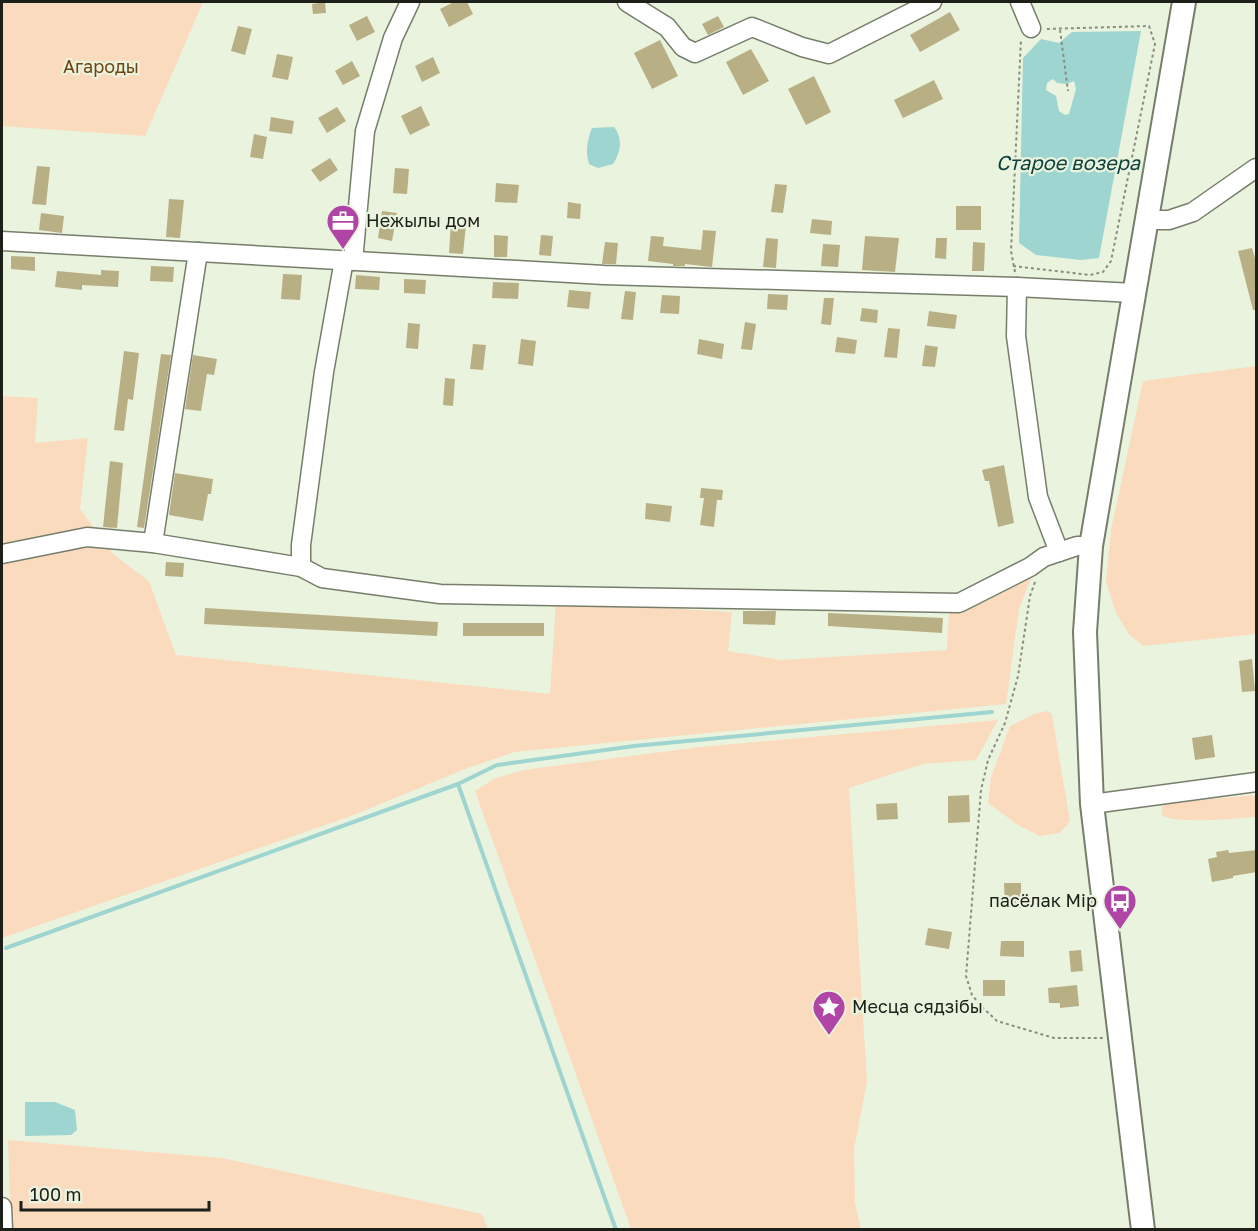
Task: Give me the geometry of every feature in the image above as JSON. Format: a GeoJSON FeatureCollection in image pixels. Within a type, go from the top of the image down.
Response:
{"type":"FeatureCollection","features":[{"type":"Feature","properties":{"kind":"main road"},"geometry":{"type":"LineString","coordinates":[[1143,1230],[1092,804],[1085,632],[1091,546],[1184,2]]}},
{"type":"Feature","properties":{"kind":"street"},"geometry":{"type":"LineString","coordinates":[[301,567],[301,545],[324,372],[348,261],[365,131],[393,38],[410,2]]}},
{"type":"Feature","properties":{"kind":"street"},"geometry":{"type":"LineString","coordinates":[[627,2],[667,27],[683,47],[695,53],[752,27],[802,47],[829,54],[932,2]]}},
{"type":"Feature","properties":{"kind":"street"},"geometry":{"type":"LineString","coordinates":[[1020,2],[1031,28]]}},
{"type":"Feature","properties":{"kind":"street"},"geometry":{"type":"LineString","coordinates":[[1147,220],[1169,220],[1193,212],[1257,168]]}},
{"type":"Feature","properties":{"kind":"street"},"geometry":{"type":"LineString","coordinates":[[2,241],[604,275],[1017,287],[1134,293]]}},
{"type":"Feature","properties":{"kind":"street"},"geometry":{"type":"LineString","coordinates":[[153,543],[198,252]]}},
{"type":"Feature","properties":{"kind":"street"},"geometry":{"type":"LineString","coordinates":[[1017,287],[1016,336],[1038,497],[1051,554]]}},
{"type":"Feature","properties":{"kind":"street"},"geometry":{"type":"LineString","coordinates":[[2,554],[12,550],[87,537],[153,543],[301,567],[322,578],[440,594],[959,603],[1051,554],[1077,546],[1091,546]]}},
{"type":"Feature","properties":{"kind":"street"},"geometry":{"type":"LineString","coordinates":[[1092,804],[1257,782]]}},
{"type":"Feature","properties":{"kind":"street"},"geometry":{"type":"LineString","coordinates":[[2,1207],[3,1230]]}},
{"type":"Feature","properties":{"kind":"path"},"geometry":{"type":"LineString","coordinates":[[1013,266],[1090,274],[1103,272],[1111,261],[1155,44],[1149,26],[1060,30],[1031,28],[1021,38],[1017,78],[1011,251],[1013,266],[1017,287]]}},
{"type":"Feature","properties":{"kind":"path"},"geometry":{"type":"LineString","coordinates":[[1060,30],[1068,91]]}},
{"type":"Feature","properties":{"kind":"path"},"geometry":{"type":"LineString","coordinates":[[1051,554],[1030,596],[1018,676],[1005,723],[988,760],[981,790],[966,976],[972,995],[997,1021],[1054,1038],[1094,1039],[1120,1036]]}},
{"type":"Feature","properties":{"kind":"green space","name":"Агароды"},"geometry":{"type":"Polygon","coordinates":[[[2,2],[203,2],[145,136],[2,126],[2,2]]]}},
{"type":"Feature","properties":{"kind":"green space"},"geometry":{"type":"Polygon","coordinates":[[[1256,366],[1256,634],[1143,646],[1129,634],[1116,613],[1106,582],[1111,530],[1143,381],[1256,366]]]}},
{"type":"Feature","properties":{"kind":"green space"},"geometry":{"type":"Polygon","coordinates":[[[2,396],[38,398],[35,443],[88,438],[80,509],[114,555],[149,581],[176,655],[550,694],[556,602],[732,612],[728,651],[781,660],[947,650],[949,611],[1032,576],[1019,609],[1006,704],[514,752],[465,769],[354,815],[2,938],[2,396]]]}},
{"type":"Feature","properties":{"kind":"green space"},"geometry":{"type":"Polygon","coordinates":[[[1048,711],[1052,715],[1070,821],[1060,833],[1040,836],[1018,825],[988,803],[991,777],[1010,726],[1034,714],[1048,711]]]}},
{"type":"Feature","properties":{"kind":"green space"},"geometry":{"type":"Polygon","coordinates":[[[998,720],[976,760],[923,764],[849,788],[867,1082],[854,1149],[855,1203],[861,1229],[631,1229],[475,791],[494,779],[523,770],[700,747],[998,720]]]}},
{"type":"Feature","properties":{"kind":"green space"},"geometry":{"type":"Polygon","coordinates":[[[1256,795],[1256,817],[1180,820],[1162,815],[1162,807],[1167,803],[1256,795]]]}},
{"type":"Feature","properties":{"kind":"green space"},"geometry":{"type":"Polygon","coordinates":[[[8,1140],[222,1158],[482,1214],[488,1229],[11,1229],[8,1140]]]}},
{"type":"Feature","properties":{"kind":"water","name":"Старое возера"},"geometry":{"type":"Polygon","coordinates":[[[1141,31],[1099,258],[1081,260],[1036,255],[1019,243],[1023,58],[1041,39],[1059,43],[1072,32],[1141,31]],[[1053,79],[1047,83],[1046,90],[1056,96],[1059,111],[1065,115],[1069,114],[1076,89],[1074,81],[1067,84],[1057,83],[1053,79]]]}},
{"type":"Feature","properties":{"kind":"water"},"geometry":{"type":"Polygon","coordinates":[[[614,127],[619,136],[620,145],[613,164],[598,168],[589,164],[587,146],[592,128],[614,127]]]}},
{"type":"Feature","properties":{"kind":"water"},"geometry":{"type":"Polygon","coordinates":[[[25,1102],[55,1102],[75,1110],[77,1130],[71,1135],[25,1136],[25,1102]]]}},
{"type":"Feature","properties":{"kind":"building"},"geometry":{"type":"Polygon","coordinates":[[[325,2],[326,13],[313,14],[312,4],[325,2]]]}},
{"type":"Feature","properties":{"kind":"building"},"geometry":{"type":"Polygon","coordinates":[[[454,2],[467,2],[473,14],[449,27],[440,9],[454,2]]]}},
{"type":"Feature","properties":{"kind":"building"},"geometry":{"type":"Polygon","coordinates":[[[950,12],[960,30],[920,52],[910,35],[950,12]]]}},
{"type":"Feature","properties":{"kind":"building"},"geometry":{"type":"Polygon","coordinates":[[[367,16],[375,32],[357,41],[349,25],[367,16]]]}},
{"type":"Feature","properties":{"kind":"building"},"geometry":{"type":"Polygon","coordinates":[[[718,16],[724,27],[708,35],[702,24],[718,16]]]}},
{"type":"Feature","properties":{"kind":"building"},"geometry":{"type":"Polygon","coordinates":[[[238,26],[252,29],[245,55],[231,51],[238,26]]]}},
{"type":"Feature","properties":{"kind":"building"},"geometry":{"type":"Polygon","coordinates":[[[660,40],[678,76],[652,89],[634,53],[660,40]]]}},
{"type":"Feature","properties":{"kind":"building"},"geometry":{"type":"Polygon","coordinates":[[[751,49],[769,81],[743,95],[726,62],[751,49]]]}},
{"type":"Feature","properties":{"kind":"building"},"geometry":{"type":"Polygon","coordinates":[[[277,54],[293,57],[288,80],[272,77],[277,54]]]}},
{"type":"Feature","properties":{"kind":"building"},"geometry":{"type":"Polygon","coordinates":[[[433,57],[440,73],[422,82],[415,66],[433,57]]]}},
{"type":"Feature","properties":{"kind":"building"},"geometry":{"type":"Polygon","coordinates":[[[352,61],[360,76],[343,85],[335,71],[352,61]]]}},
{"type":"Feature","properties":{"kind":"building"},"geometry":{"type":"Polygon","coordinates":[[[814,76],[831,112],[806,125],[788,89],[814,76]]]}},
{"type":"Feature","properties":{"kind":"building"},"geometry":{"type":"Polygon","coordinates":[[[934,80],[943,99],[903,118],[894,100],[934,80]]]}},
{"type":"Feature","properties":{"kind":"building"},"geometry":{"type":"Polygon","coordinates":[[[421,106],[430,125],[410,135],[401,116],[421,106]]]}},
{"type":"Feature","properties":{"kind":"building"},"geometry":{"type":"Polygon","coordinates":[[[337,107],[346,121],[327,133],[318,118],[337,107]]]}},
{"type":"Feature","properties":{"kind":"building"},"geometry":{"type":"Polygon","coordinates":[[[271,117],[294,121],[292,134],[269,131],[271,117]]]}},
{"type":"Feature","properties":{"kind":"building"},"geometry":{"type":"Polygon","coordinates":[[[254,134],[267,137],[263,159],[250,157],[254,134]]]}},
{"type":"Feature","properties":{"kind":"building"},"geometry":{"type":"Polygon","coordinates":[[[330,158],[338,170],[320,182],[311,170],[330,158]]]}},
{"type":"Feature","properties":{"kind":"building"},"geometry":{"type":"Polygon","coordinates":[[[37,166],[50,167],[46,205],[32,204],[37,166]]]}},
{"type":"Feature","properties":{"kind":"building"},"geometry":{"type":"Polygon","coordinates":[[[395,168],[409,169],[407,194],[393,193],[395,168]]]}},
{"type":"Feature","properties":{"kind":"building"},"geometry":{"type":"Polygon","coordinates":[[[496,183],[519,185],[517,203],[495,202],[496,183]]]}},
{"type":"Feature","properties":{"kind":"building"},"geometry":{"type":"Polygon","coordinates":[[[775,184],[787,185],[783,213],[771,212],[775,184]]]}},
{"type":"Feature","properties":{"kind":"building"},"geometry":{"type":"Polygon","coordinates":[[[169,199],[184,200],[180,238],[166,237],[169,199]]]}},
{"type":"Feature","properties":{"kind":"building"},"geometry":{"type":"Polygon","coordinates":[[[568,202],[581,204],[580,219],[567,218],[568,202]]]}},
{"type":"Feature","properties":{"kind":"building"},"geometry":{"type":"Polygon","coordinates":[[[956,206],[981,206],[981,230],[956,230],[956,206]]]}},
{"type":"Feature","properties":{"kind":"building"},"geometry":{"type":"Polygon","coordinates":[[[382,211],[397,213],[392,241],[378,238],[382,211]]]}},
{"type":"Feature","properties":{"kind":"building"},"geometry":{"type":"Polygon","coordinates":[[[41,213],[64,216],[62,233],[39,230],[41,213]]]}},
{"type":"Feature","properties":{"kind":"building"},"geometry":{"type":"Polygon","coordinates":[[[812,219],[832,221],[831,235],[810,233],[812,219]]]}},
{"type":"Feature","properties":{"kind":"building"},"geometry":{"type":"Polygon","coordinates":[[[451,223],[466,225],[463,254],[449,253],[451,223]]]}},
{"type":"Feature","properties":{"kind":"building"},"geometry":{"type":"Polygon","coordinates":[[[703,230],[716,231],[712,267],[685,264],[685,266],[673,266],[673,264],[648,261],[651,236],[664,237],[663,246],[701,250],[703,230]]]}},
{"type":"Feature","properties":{"kind":"building"},"geometry":{"type":"Polygon","coordinates":[[[494,235],[508,236],[507,257],[494,257],[494,235]]]}},
{"type":"Feature","properties":{"kind":"building"},"geometry":{"type":"Polygon","coordinates":[[[541,235],[553,236],[551,256],[539,255],[541,235]]]}},
{"type":"Feature","properties":{"kind":"building"},"geometry":{"type":"Polygon","coordinates":[[[865,236],[899,238],[895,272],[862,270],[865,236]]]}},
{"type":"Feature","properties":{"kind":"building"},"geometry":{"type":"Polygon","coordinates":[[[766,238],[778,239],[776,268],[763,267],[766,238]]]}},
{"type":"Feature","properties":{"kind":"building"},"geometry":{"type":"Polygon","coordinates":[[[936,238],[947,238],[946,259],[935,258],[936,238]]]}},
{"type":"Feature","properties":{"kind":"building"},"geometry":{"type":"Polygon","coordinates":[[[605,242],[618,243],[616,264],[602,264],[605,242]]]}},
{"type":"Feature","properties":{"kind":"building"},"geometry":{"type":"Polygon","coordinates":[[[973,242],[985,243],[984,271],[972,271],[973,242]]]}},
{"type":"Feature","properties":{"kind":"building"},"geometry":{"type":"Polygon","coordinates":[[[823,244],[840,245],[838,267],[821,266],[823,244]]]}},
{"type":"Feature","properties":{"kind":"building"},"geometry":{"type":"Polygon","coordinates":[[[1252,248],[1257,265],[1257,310],[1253,310],[1238,251],[1252,248]]]}},
{"type":"Feature","properties":{"kind":"building"},"geometry":{"type":"Polygon","coordinates":[[[11,256],[35,257],[35,271],[11,269],[11,256]]]}},
{"type":"Feature","properties":{"kind":"building"},"geometry":{"type":"Polygon","coordinates":[[[151,266],[174,267],[173,282],[150,281],[151,266]]]}},
{"type":"Feature","properties":{"kind":"building"},"geometry":{"type":"Polygon","coordinates":[[[101,270],[119,271],[118,287],[82,285],[82,290],[55,287],[57,271],[101,275],[101,270]]]}},
{"type":"Feature","properties":{"kind":"building"},"geometry":{"type":"Polygon","coordinates":[[[283,274],[302,275],[300,300],[281,299],[283,274]]]}},
{"type":"Feature","properties":{"kind":"building"},"geometry":{"type":"Polygon","coordinates":[[[356,275],[380,277],[379,290],[355,289],[356,275]]]}},
{"type":"Feature","properties":{"kind":"building"},"geometry":{"type":"Polygon","coordinates":[[[404,279],[426,280],[425,294],[404,293],[404,279]]]}},
{"type":"Feature","properties":{"kind":"building"},"geometry":{"type":"Polygon","coordinates":[[[493,282],[519,283],[518,299],[492,298],[493,282]]]}},
{"type":"Feature","properties":{"kind":"building"},"geometry":{"type":"Polygon","coordinates":[[[569,290],[591,292],[589,309],[567,307],[569,290]]]}},
{"type":"Feature","properties":{"kind":"building"},"geometry":{"type":"Polygon","coordinates":[[[625,291],[636,292],[633,320],[621,319],[625,291]]]}},
{"type":"Feature","properties":{"kind":"building"},"geometry":{"type":"Polygon","coordinates":[[[768,294],[788,295],[787,310],[767,309],[768,294]]]}},
{"type":"Feature","properties":{"kind":"building"},"geometry":{"type":"Polygon","coordinates":[[[662,295],[680,296],[679,314],[660,313],[662,295]]]}},
{"type":"Feature","properties":{"kind":"building"},"geometry":{"type":"Polygon","coordinates":[[[824,298],[834,298],[831,325],[821,324],[824,298]]]}},
{"type":"Feature","properties":{"kind":"building"},"geometry":{"type":"Polygon","coordinates":[[[862,308],[878,310],[877,323],[860,321],[862,308]]]}},
{"type":"Feature","properties":{"kind":"building"},"geometry":{"type":"Polygon","coordinates":[[[929,311],[957,315],[955,329],[927,326],[929,311]]]}},
{"type":"Feature","properties":{"kind":"building"},"geometry":{"type":"Polygon","coordinates":[[[745,322],[756,324],[752,350],[741,349],[745,322]]]}},
{"type":"Feature","properties":{"kind":"building"},"geometry":{"type":"Polygon","coordinates":[[[408,323],[420,324],[418,349],[406,348],[408,323]]]}},
{"type":"Feature","properties":{"kind":"building"},"geometry":{"type":"Polygon","coordinates":[[[888,328],[900,329],[897,358],[884,357],[888,328]]]}},
{"type":"Feature","properties":{"kind":"building"},"geometry":{"type":"Polygon","coordinates":[[[837,337],[857,340],[855,354],[835,352],[837,337]]]}},
{"type":"Feature","properties":{"kind":"building"},"geometry":{"type":"Polygon","coordinates":[[[521,339],[536,341],[533,366],[518,364],[521,339]]]}},
{"type":"Feature","properties":{"kind":"building"},"geometry":{"type":"Polygon","coordinates":[[[699,339],[724,344],[722,359],[697,354],[699,339]]]}},
{"type":"Feature","properties":{"kind":"building"},"geometry":{"type":"Polygon","coordinates":[[[473,344],[486,345],[483,370],[470,369],[473,344]]]}},
{"type":"Feature","properties":{"kind":"building"},"geometry":{"type":"Polygon","coordinates":[[[925,345],[938,347],[935,367],[922,366],[925,345]]]}},
{"type":"Feature","properties":{"kind":"building"},"geometry":{"type":"Polygon","coordinates":[[[124,351],[139,353],[133,400],[128,399],[124,431],[114,430],[124,351]]]}},
{"type":"Feature","properties":{"kind":"building"},"geometry":{"type":"Polygon","coordinates":[[[161,354],[171,355],[144,528],[137,527],[161,354]]]}},
{"type":"Feature","properties":{"kind":"building"},"geometry":{"type":"Polygon","coordinates":[[[193,355],[217,359],[214,375],[207,374],[201,411],[185,409],[193,355]]]}},
{"type":"Feature","properties":{"kind":"building"},"geometry":{"type":"Polygon","coordinates":[[[445,378],[455,379],[453,406],[443,405],[445,378]]]}},
{"type":"Feature","properties":{"kind":"building"},"geometry":{"type":"Polygon","coordinates":[[[110,461],[123,463],[117,528],[103,527],[110,461]]]}},
{"type":"Feature","properties":{"kind":"building"},"geometry":{"type":"Polygon","coordinates":[[[1004,465],[1014,523],[998,527],[989,481],[985,481],[982,470],[1004,465]]]}},
{"type":"Feature","properties":{"kind":"building"},"geometry":{"type":"Polygon","coordinates":[[[175,473],[213,479],[203,521],[169,515],[175,473]]]}},
{"type":"Feature","properties":{"kind":"building"},"geometry":{"type":"Polygon","coordinates":[[[701,488],[723,490],[722,500],[717,500],[714,527],[700,525],[704,498],[700,498],[701,488]]]}},
{"type":"Feature","properties":{"kind":"building"},"geometry":{"type":"Polygon","coordinates":[[[646,503],[672,506],[670,522],[645,519],[646,503]]]}},
{"type":"Feature","properties":{"kind":"building"},"geometry":{"type":"Polygon","coordinates":[[[166,562],[184,563],[183,577],[165,576],[166,562]]]}},
{"type":"Feature","properties":{"kind":"building"},"geometry":{"type":"Polygon","coordinates":[[[205,608],[438,622],[437,636],[204,624],[205,608]]]}},
{"type":"Feature","properties":{"kind":"building"},"geometry":{"type":"Polygon","coordinates":[[[743,611],[776,611],[775,625],[743,624],[743,611]]]}},
{"type":"Feature","properties":{"kind":"building"},"geometry":{"type":"Polygon","coordinates":[[[828,613],[943,618],[942,633],[828,626],[828,613]]]}},
{"type":"Feature","properties":{"kind":"building"},"geometry":{"type":"Polygon","coordinates":[[[463,623],[544,623],[544,636],[463,636],[463,623]]]}},
{"type":"Feature","properties":{"kind":"building"},"geometry":{"type":"Polygon","coordinates":[[[1252,659],[1255,691],[1242,692],[1239,661],[1252,659]]]}},
{"type":"Feature","properties":{"kind":"building"},"geometry":{"type":"Polygon","coordinates":[[[1212,735],[1215,757],[1195,760],[1192,738],[1212,735]]]}},
{"type":"Feature","properties":{"kind":"building"},"geometry":{"type":"Polygon","coordinates":[[[969,795],[970,822],[948,823],[948,796],[969,795]]]}},
{"type":"Feature","properties":{"kind":"building"},"geometry":{"type":"Polygon","coordinates":[[[897,803],[898,819],[877,820],[876,804],[897,803]]]}},
{"type":"Feature","properties":{"kind":"building"},"geometry":{"type":"Polygon","coordinates":[[[1228,850],[1229,853],[1257,850],[1257,872],[1212,882],[1208,859],[1217,857],[1216,852],[1228,850]]]}},
{"type":"Feature","properties":{"kind":"building"},"geometry":{"type":"Polygon","coordinates":[[[1004,883],[1021,883],[1021,908],[1005,908],[1004,883]]]}},
{"type":"Feature","properties":{"kind":"building"},"geometry":{"type":"Polygon","coordinates":[[[928,928],[952,932],[949,949],[925,945],[928,928]]]}},
{"type":"Feature","properties":{"kind":"building"},"geometry":{"type":"Polygon","coordinates":[[[1001,941],[1024,941],[1024,957],[1000,956],[1001,941]]]}},
{"type":"Feature","properties":{"kind":"building"},"geometry":{"type":"Polygon","coordinates":[[[1081,950],[1083,971],[1071,972],[1069,951],[1081,950]]]}},
{"type":"Feature","properties":{"kind":"building"},"geometry":{"type":"Polygon","coordinates":[[[983,980],[1005,980],[1005,996],[983,996],[983,980]]]}},
{"type":"Feature","properties":{"kind":"building"},"geometry":{"type":"Polygon","coordinates":[[[1077,985],[1079,1006],[1060,1008],[1060,1003],[1049,1003],[1048,988],[1077,985]]]}},
{"type":"Feature","properties":{"kind":"waterway"},"geometry":{"type":"LineString","coordinates":[[6,948],[458,784],[497,765],[634,746],[992,712]]}},
{"type":"Feature","properties":{"kind":"waterway"},"geometry":{"type":"LineString","coordinates":[[458,784],[616,1230]]}},
{"type":"Feature","properties":{"kind":"place","name":"Нежылы дом"},"geometry":{"type":"Point","coordinates":[343,250]}},
{"type":"Feature","properties":{"kind":"place","name":"пасёлак Мір"},"geometry":{"type":"Point","coordinates":[1120,930]}},
{"type":"Feature","properties":{"kind":"place","name":"Месца сядзібы"},"geometry":{"type":"Point","coordinates":[829,1036]}}]}
